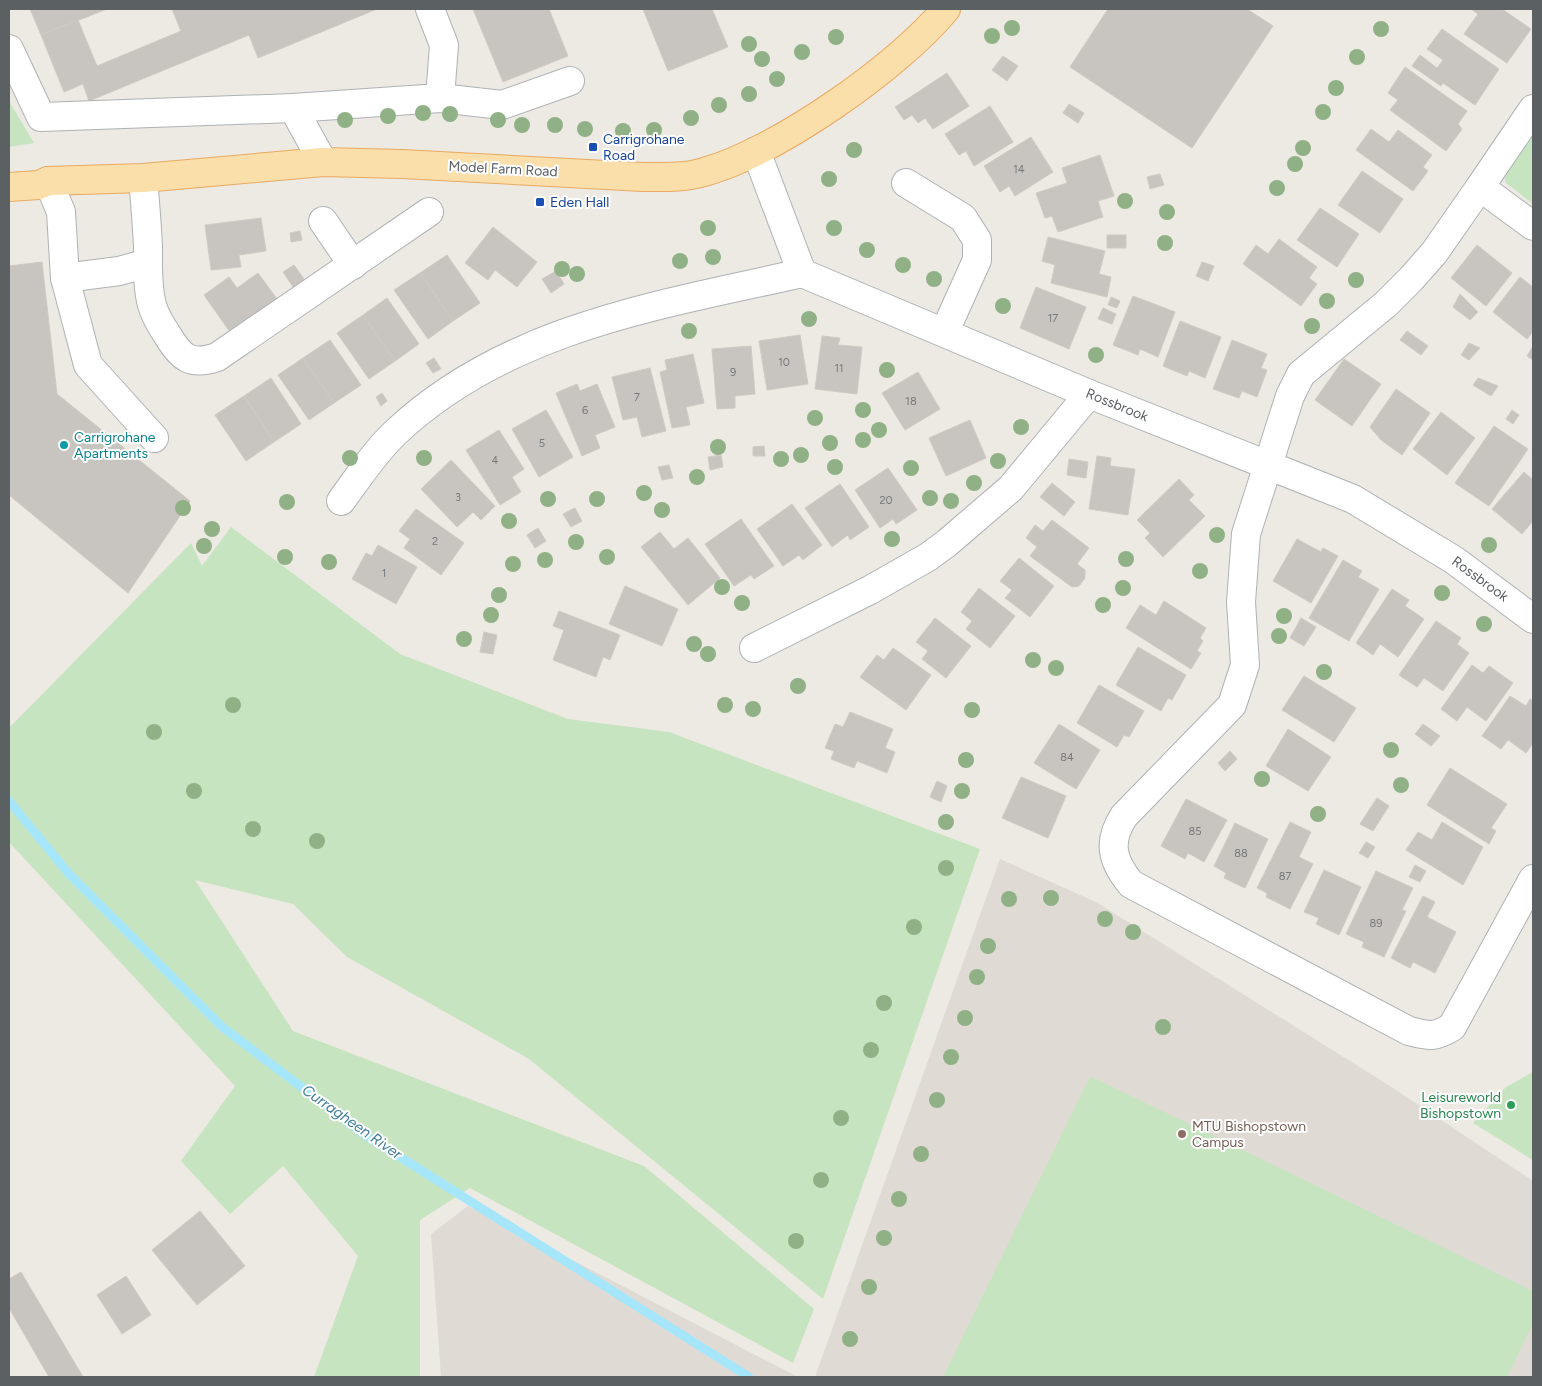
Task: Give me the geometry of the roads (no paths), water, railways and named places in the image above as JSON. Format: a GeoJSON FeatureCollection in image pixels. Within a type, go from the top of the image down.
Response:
{"type":"FeatureCollection","features":[{"type":"Feature","properties":{"kind":"main road","name":"Model Farm Road"},"geometry":{"type":"LineString","coordinates":[[9,187],[39,185],[48,181],[143,178],[323,162],[672,177],[704,172],[756,151],[839,101],[889,62],[946,9]]}},
{"type":"Feature","properties":{"kind":"street"},"geometry":{"type":"LineString","coordinates":[[430,9],[444,44],[440,98]]}},
{"type":"Feature","properties":{"kind":"street"},"geometry":{"type":"LineString","coordinates":[[9,50],[41,117],[293,108],[440,98],[502,105],[570,82]]}},
{"type":"Feature","properties":{"kind":"street"},"geometry":{"type":"LineString","coordinates":[[293,108],[323,162]]}},
{"type":"Feature","properties":{"kind":"street"},"geometry":{"type":"LineString","coordinates":[[1533,108],[1434,253],[1386,304],[1301,374],[1290,396],[1266,465],[1246,534],[1241,602],[1245,665],[1232,706],[1204,737],[1146,792],[1116,829],[1113,838],[1114,852],[1124,875],[1131,884],[1409,1031],[1429,1036],[1439,1035],[1452,1026],[1533,879]]}},
{"type":"Feature","properties":{"kind":"street"},"geometry":{"type":"LineString","coordinates":[[341,501],[375,455],[396,432],[466,379],[516,352],[570,329],[625,314],[802,273],[756,151]]}},
{"type":"Feature","properties":{"kind":"street"},"geometry":{"type":"LineString","coordinates":[[143,178],[152,305],[162,326],[181,356],[196,361],[206,361],[218,357],[429,212]]}},
{"type":"Feature","properties":{"kind":"street"},"geometry":{"type":"LineString","coordinates":[[48,181],[61,212],[65,278],[88,365],[154,438]]}},
{"type":"Feature","properties":{"kind":"street"},"geometry":{"type":"LineString","coordinates":[[906,184],[963,218],[977,240],[977,260],[945,331]]}},
{"type":"Feature","properties":{"kind":"street"},"geometry":{"type":"LineString","coordinates":[[1480,187],[1533,226]]}},
{"type":"Feature","properties":{"kind":"street"},"geometry":{"type":"LineString","coordinates":[[323,221],[353,265]]}},
{"type":"Feature","properties":{"kind":"street"},"geometry":{"type":"LineString","coordinates":[[65,278],[119,271],[148,263]]}},
{"type":"Feature","properties":{"kind":"street","name":"Rossbrook"},"geometry":{"type":"LineString","coordinates":[[802,273],[945,331],[1088,394],[1353,499],[1454,560],[1533,619]]}},
{"type":"Feature","properties":{"kind":"street"},"geometry":{"type":"LineString","coordinates":[[754,648],[870,590],[928,557],[947,543],[1011,488],[1088,394]]}},
{"type":"Feature","properties":{"kind":"waterway","name":"Curragheen River"},"geometry":{"type":"LineString","coordinates":[[9,801],[69,874],[221,1026],[362,1133],[749,1377]]}},
{"type":"Feature","properties":{"kind":"place","name":"Carrigrohane Road"},"geometry":{"type":"Point","coordinates":[593,147]}},
{"type":"Feature","properties":{"kind":"place","name":"Eden Hall"},"geometry":{"type":"Point","coordinates":[540,202]}},
{"type":"Feature","properties":{"kind":"place","name":"Carrigrohane Apartments"},"geometry":{"type":"Point","coordinates":[64,445]}},
{"type":"Feature","properties":{"kind":"place","name":"Leisureworld Bishopstown"},"geometry":{"type":"Point","coordinates":[1511,1105]}},
{"type":"Feature","properties":{"kind":"place","name":"MTU Bishopstown Campus"},"geometry":{"type":"Point","coordinates":[1182,1134]}}]}
